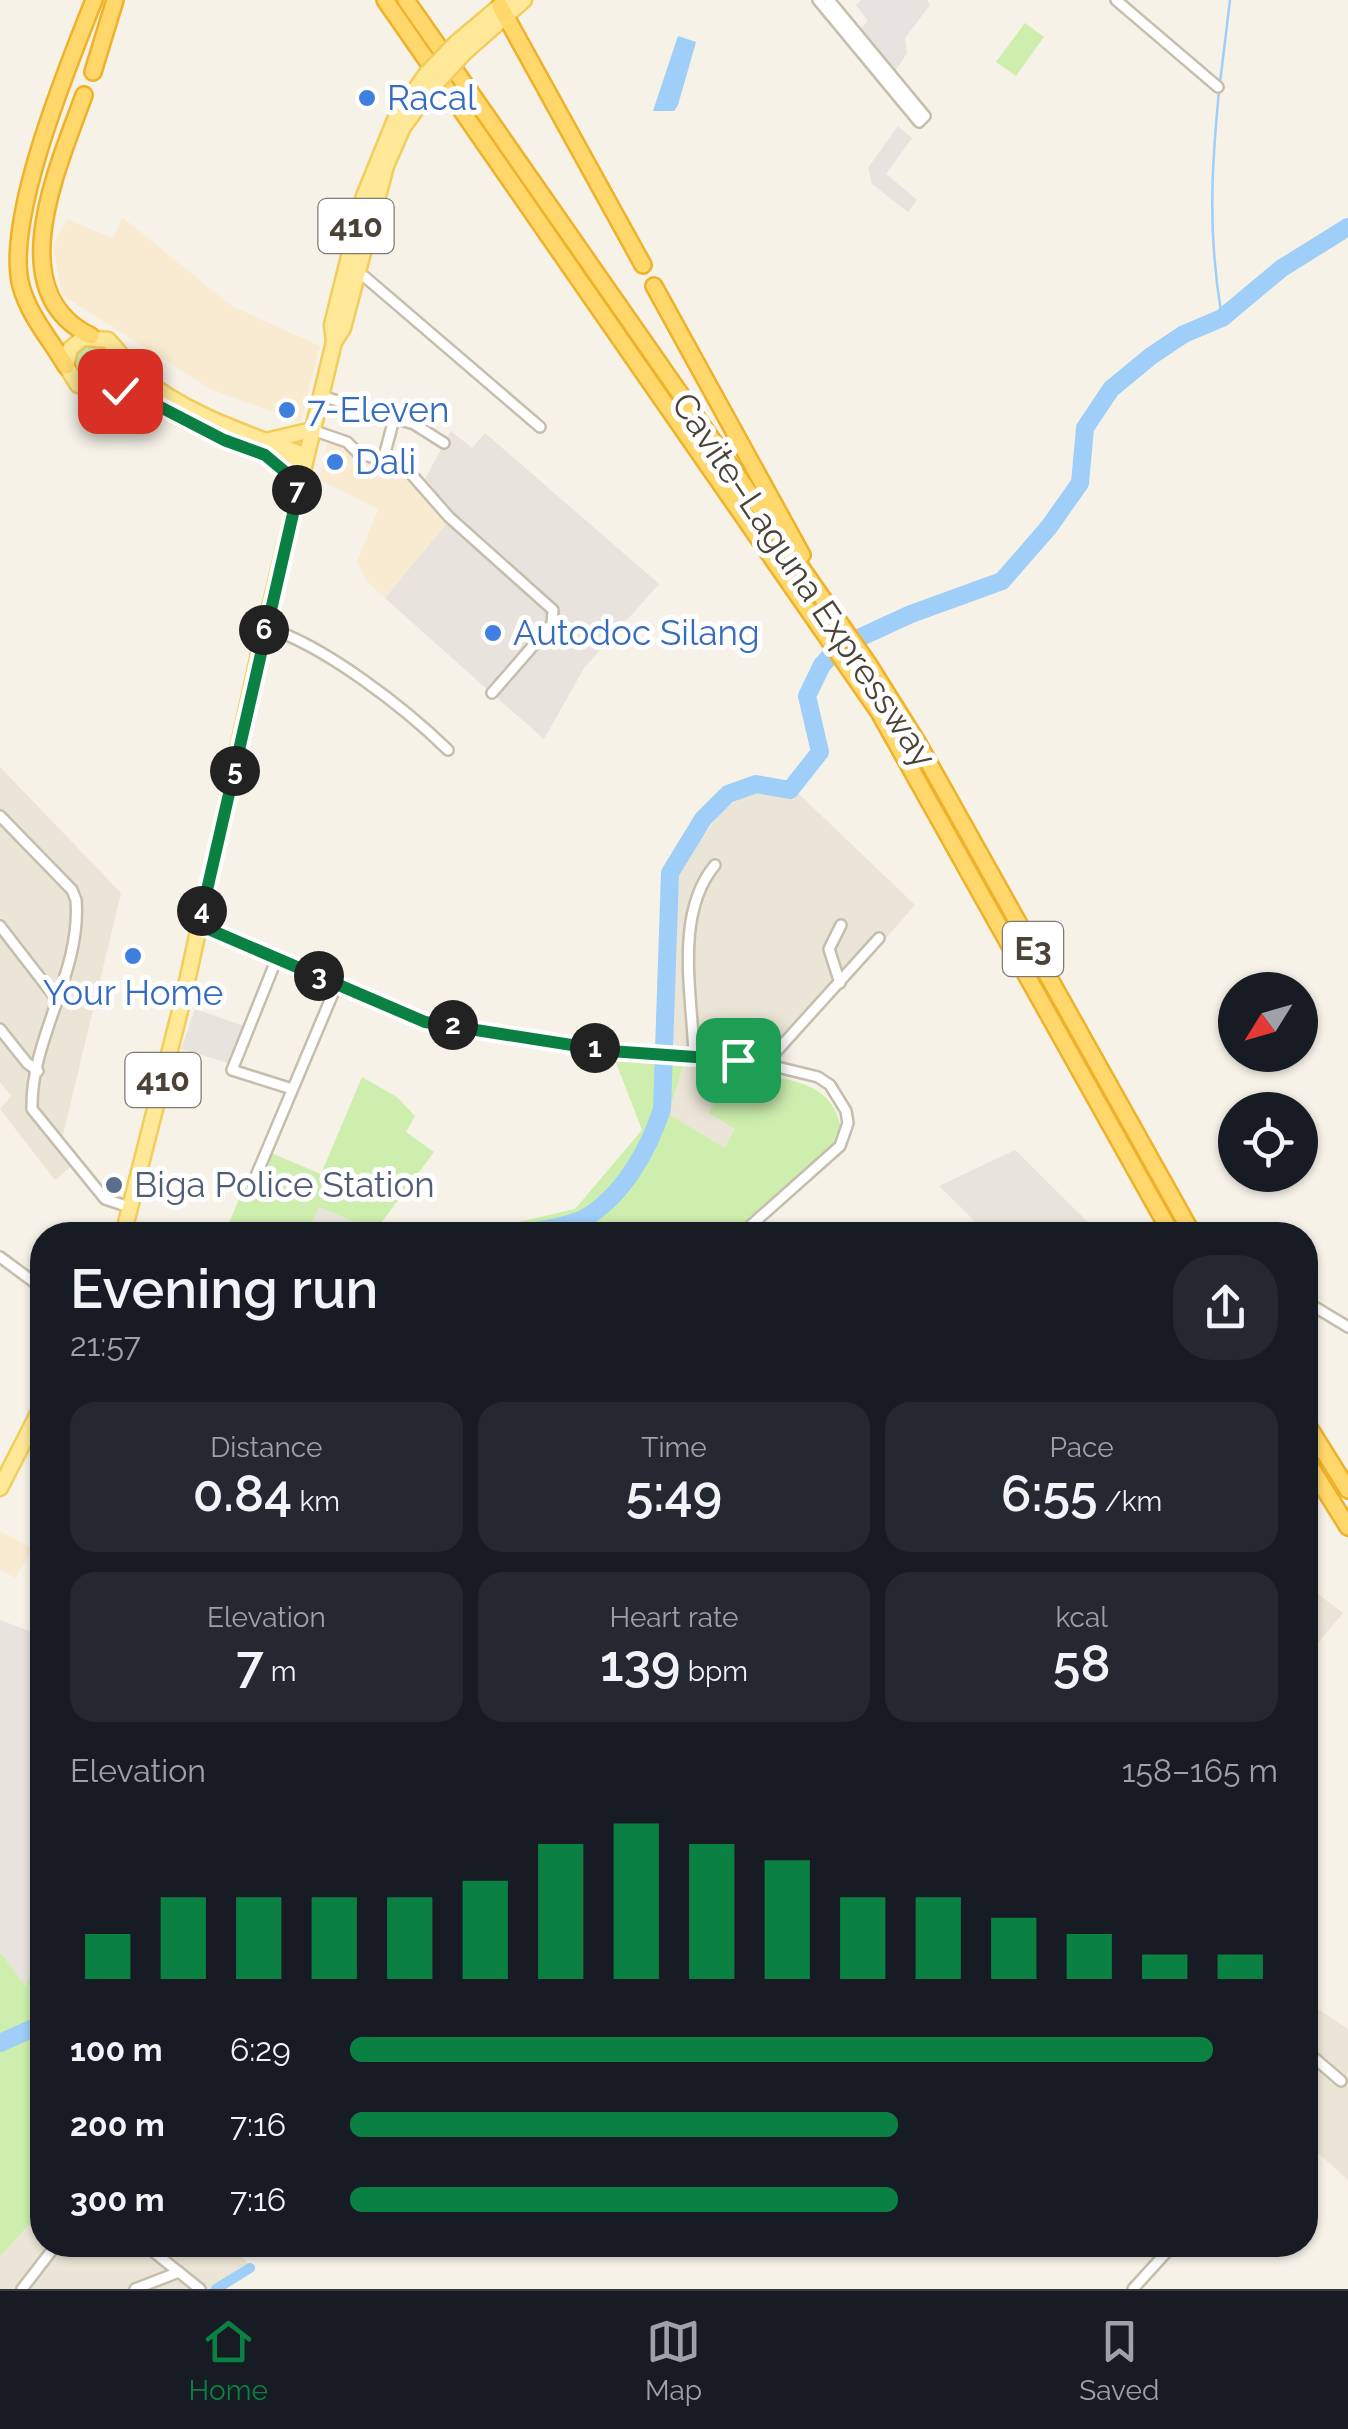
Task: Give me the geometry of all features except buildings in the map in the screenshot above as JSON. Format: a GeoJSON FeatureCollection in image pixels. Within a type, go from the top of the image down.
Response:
{"type":"FeatureCollection","features":[{"type":"Feature","properties":{"kind":"highway"},"geometry":{"type":"LineString","coordinates":[[66,366],[27,303],[16,249],[61,88],[94,0]]}},
{"type":"Feature","properties":{"kind":"highway"},"geometry":{"type":"LineString","coordinates":[[93,72],[116,0]]}},
{"type":"Feature","properties":{"kind":"highway","name":"Cavite–Laguna Expressway"},"geometry":{"type":"LineString","coordinates":[[384,0],[832,629],[869,666],[916,740],[1186,1222]]}},
{"type":"Feature","properties":{"kind":"highway","name":"Cavite–Laguna Expressway"},"geometry":{"type":"LineString","coordinates":[[406,0],[832,629],[1165,1222]]}},
{"type":"Feature","properties":{"kind":"highway"},"geometry":{"type":"LineString","coordinates":[[504,7],[643,266]]}},
{"type":"Feature","properties":{"kind":"highway"},"geometry":{"type":"LineString","coordinates":[[84,95],[38,224],[35,249],[40,281],[50,304],[67,322],[91,336]]}},
{"type":"Feature","properties":{"kind":"highway"},"geometry":{"type":"LineString","coordinates":[[654,286],[832,629]]}},
{"type":"Feature","properties":{"kind":"highway"},"geometry":{"type":"LineString","coordinates":[[1318,1442],[1348,1490]]}},
{"type":"Feature","properties":{"kind":"highway"},"geometry":{"type":"LineString","coordinates":[[1318,1479],[1348,1528]]}},
{"type":"Feature","properties":{"kind":"main road","name":"410"},"geometry":{"type":"LineString","coordinates":[[127,1222],[322,396],[334,342],[332,325],[364,196],[427,73],[504,7],[524,0]]}},
{"type":"Feature","properties":{"kind":"main road","name":"410"},"geometry":{"type":"LineString","coordinates":[[334,342],[343,328],[400,121]]}},
{"type":"Feature","properties":{"kind":"main road"},"geometry":{"type":"LineString","coordinates":[[298,492],[265,447],[143,378],[108,340],[91,336],[75,342],[66,366],[78,385],[143,398],[214,436],[265,447],[305,461]]}},
{"type":"Feature","properties":{"kind":"main road"},"geometry":{"type":"LineString","coordinates":[[100,388],[114,378],[118,354]]}},
{"type":"Feature","properties":{"kind":"main road"},"geometry":{"type":"LineString","coordinates":[[265,447],[312,430]]}},
{"type":"Feature","properties":{"kind":"main road"},"geometry":{"type":"LineString","coordinates":[[0,1488],[30,1429]]}},
{"type":"Feature","properties":{"kind":"street"},"geometry":{"type":"LineString","coordinates":[[818,0],[922,119],[829,0]]}},
{"type":"Feature","properties":{"kind":"street"},"geometry":{"type":"LineString","coordinates":[[1116,0],[1218,88]]}},
{"type":"Feature","properties":{"kind":"street"},"geometry":{"type":"LineString","coordinates":[[356,276],[364,277],[540,427]]}},
{"type":"Feature","properties":{"kind":"street"},"geometry":{"type":"LineString","coordinates":[[322,396],[427,430],[444,442]]}},
{"type":"Feature","properties":{"kind":"street"},"geometry":{"type":"LineString","coordinates":[[382,460],[394,418]]}},
{"type":"Feature","properties":{"kind":"street"},"geometry":{"type":"LineString","coordinates":[[312,430],[346,442],[358,453],[406,467],[448,517],[554,613],[552,624],[492,693]]}},
{"type":"Feature","properties":{"kind":"street"},"geometry":{"type":"LineString","coordinates":[[265,628],[302,643],[354,674],[422,724],[448,750]]}},
{"type":"Feature","properties":{"kind":"street"},"geometry":{"type":"LineString","coordinates":[[0,816],[72,890],[76,900],[75,925],[32,1109],[105,1198],[132,1208]]}},
{"type":"Feature","properties":{"kind":"street"},"geometry":{"type":"LineString","coordinates":[[694,1058],[690,922],[697,888],[715,865]]}},
{"type":"Feature","properties":{"kind":"street"},"geometry":{"type":"LineString","coordinates":[[199,925],[425,1022],[652,1055],[765,1064],[818,1076],[840,1097],[848,1123],[840,1146],[755,1222]]}},
{"type":"Feature","properties":{"kind":"street"},"geometry":{"type":"LineString","coordinates":[[840,983],[829,950],[841,925]]}},
{"type":"Feature","properties":{"kind":"street"},"geometry":{"type":"LineString","coordinates":[[0,926],[58,1001]]}},
{"type":"Feature","properties":{"kind":"street"},"geometry":{"type":"LineString","coordinates":[[765,1064],[879,938]]}},
{"type":"Feature","properties":{"kind":"street"},"geometry":{"type":"LineString","coordinates":[[277,958],[232,1070],[292,1089]]}},
{"type":"Feature","properties":{"kind":"street"},"geometry":{"type":"LineString","coordinates":[[253,1183],[337,984]]}},
{"type":"Feature","properties":{"kind":"street"},"geometry":{"type":"LineString","coordinates":[[0,1029],[38,1071]]}},
{"type":"Feature","properties":{"kind":"street"},"geometry":{"type":"LineString","coordinates":[[0,1257],[30,1279]]}},
{"type":"Feature","properties":{"kind":"street"},"geometry":{"type":"LineString","coordinates":[[1318,1309],[1348,1327]]}},
{"type":"Feature","properties":{"kind":"street"},"geometry":{"type":"LineString","coordinates":[[1318,2061],[1341,2081]]}},
{"type":"Feature","properties":{"kind":"street"},"geometry":{"type":"LineString","coordinates":[[22,2289],[47,2257]]}},
{"type":"Feature","properties":{"kind":"street"},"geometry":{"type":"LineString","coordinates":[[160,2257],[200,2289]]}},
{"type":"Feature","properties":{"kind":"street"},"geometry":{"type":"LineString","coordinates":[[1133,2289],[1161,2257]]}},
{"type":"Feature","properties":{"kind":"street"},"geometry":{"type":"LineString","coordinates":[[135,2289],[178,2272]]}},
{"type":"Feature","properties":{"kind":"shaded area"},"geometry":{"type":"Polygon","coordinates":[[[861,0],[927,0],[930,5],[905,38],[907,53],[894,73],[859,30],[868,21],[856,5],[861,0]]]}},
{"type":"Feature","properties":{"kind":"shaded area"},"geometry":{"type":"Polygon","coordinates":[[[898,126],[912,138],[886,174],[917,200],[908,212],[872,184],[868,168],[898,126]]]}},
{"type":"Feature","properties":{"kind":"shaded area"},"geometry":{"type":"Polygon","coordinates":[[[122,217],[232,306],[320,346],[301,422],[210,389],[62,295],[53,247],[67,219],[113,238],[122,217]]]}},
{"type":"Feature","properties":{"kind":"shaded area"},"geometry":{"type":"Polygon","coordinates":[[[451,431],[472,448],[485,433],[659,584],[584,668],[544,739],[368,583],[357,562],[378,509],[319,480],[330,432],[354,441],[358,447],[407,462],[425,479],[451,431]]]}},
{"type":"Feature","properties":{"kind":"shaded area"},"geometry":{"type":"Polygon","coordinates":[[[451,431],[472,448],[485,433],[659,584],[584,668],[544,739],[495,696],[557,626],[556,606],[454,516],[425,479],[451,431]]]}},
{"type":"Feature","properties":{"kind":"shaded area"},"geometry":{"type":"Polygon","coordinates":[[[447,523],[550,613],[550,621],[489,691],[385,598],[447,523]]]}},
{"type":"Feature","properties":{"kind":"shaded area"},"geometry":{"type":"Polygon","coordinates":[[[0,767],[121,893],[62,1139],[79,1160],[55,1180],[0,1109],[11,1096],[0,1082],[0,767]]]}},
{"type":"Feature","properties":{"kind":"shaded area"},"geometry":{"type":"Polygon","coordinates":[[[753,789],[799,794],[915,905],[767,1078],[729,1072],[736,1129],[725,1148],[667,1114],[683,1066],[673,1041],[674,875],[722,811],[753,789]]]}},
{"type":"Feature","properties":{"kind":"shaded area"},"geometry":{"type":"Polygon","coordinates":[[[195,1009],[244,1026],[228,1063],[181,1049],[195,1009]]]}},
{"type":"Feature","properties":{"kind":"shaded area"},"geometry":{"type":"Polygon","coordinates":[[[1015,1150],[1088,1222],[976,1222],[939,1186],[1015,1150]]]}},
{"type":"Feature","properties":{"kind":"shaded area"},"geometry":{"type":"Polygon","coordinates":[[[319,1207],[354,1222],[313,1222],[319,1207]]]}},
{"type":"Feature","properties":{"kind":"shaded area"},"geometry":{"type":"Polygon","coordinates":[[[0,1531],[30,1547],[30,1554],[15,1578],[0,1569],[0,1531]]]}},
{"type":"Feature","properties":{"kind":"shaded area"},"geometry":{"type":"Polygon","coordinates":[[[1318,1594],[1343,1613],[1318,1643],[1318,1594]]]}},
{"type":"Feature","properties":{"kind":"shaded area"},"geometry":{"type":"Polygon","coordinates":[[[0,1620],[30,1631],[30,1974],[26,1988],[0,1952],[0,1620]]]}},
{"type":"Feature","properties":{"kind":"shaded area"},"geometry":{"type":"Polygon","coordinates":[[[1318,2009],[1348,2029],[1348,2180],[1318,2153],[1318,2009]]]}},
{"type":"Feature","properties":{"kind":"shaded area"},"geometry":{"type":"Polygon","coordinates":[[[30,2224],[30,2257],[242,2257],[248,2264],[215,2289],[0,2289],[0,2256],[30,2224]]]}},
{"type":"Feature","properties":{"kind":"green space"},"geometry":{"type":"Polygon","coordinates":[[[1025,23],[1044,37],[1016,76],[996,62],[1025,23]]]}},
{"type":"Feature","properties":{"kind":"green space"},"geometry":{"type":"Polygon","coordinates":[[[92,343],[106,349],[112,363],[106,377],[92,383],[78,377],[72,363],[78,349],[92,343]]]}},
{"type":"Feature","properties":{"kind":"green space"},"geometry":{"type":"Polygon","coordinates":[[[615,1060],[683,1066],[668,1114],[725,1148],[735,1129],[709,1113],[729,1072],[782,1079],[813,1089],[826,1098],[841,1129],[833,1144],[744,1222],[519,1222],[575,1209],[642,1130],[615,1060]]]}},
{"type":"Feature","properties":{"kind":"green space"},"geometry":{"type":"Polygon","coordinates":[[[362,1077],[397,1097],[415,1116],[406,1132],[434,1152],[382,1222],[354,1222],[319,1207],[313,1222],[229,1222],[244,1187],[256,1191],[271,1153],[321,1174],[362,1077]]]}},
{"type":"Feature","properties":{"kind":"green space"},"geometry":{"type":"Polygon","coordinates":[[[0,1952],[26,1987],[30,1974],[30,2224],[0,2256],[0,1952]]]}},
{"type":"Feature","properties":{"kind":"water"},"geometry":{"type":"Polygon","coordinates":[[[678,36],[696,42],[678,105],[674,111],[653,111],[678,36]]]}},
{"type":"Feature","properties":{"kind":"waterway"},"geometry":{"type":"LineString","coordinates":[[1220,83],[1230,0]]}},
{"type":"Feature","properties":{"kind":"waterway"},"geometry":{"type":"LineString","coordinates":[[1219,91],[1212,205],[1222,318]]}},
{"type":"Feature","properties":{"kind":"waterway"},"geometry":{"type":"LineString","coordinates":[[574,1222],[599,1209],[623,1184],[650,1140],[662,1109],[670,873],[703,819],[728,794],[756,784],[790,790],[820,752],[807,696],[822,665],[839,647],[911,614],[1002,581],[1049,527],[1080,483],[1085,428],[1111,389],[1151,356],[1184,334],[1222,318],[1282,268],[1348,227]]}},
{"type":"Feature","properties":{"kind":"waterway"},"geometry":{"type":"LineString","coordinates":[[0,2043],[30,2029]]}},
{"type":"Feature","properties":{"kind":"waterway"},"geometry":{"type":"LineString","coordinates":[[216,2289],[250,2268]]}},
{"type":"Feature","properties":{"kind":"place","name":"Racal"},"geometry":{"type":"Point","coordinates":[367,98]}},
{"type":"Feature","properties":{"kind":"place","name":"7-Eleven"},"geometry":{"type":"Point","coordinates":[287,410]}},
{"type":"Feature","properties":{"kind":"place","name":"Dali"},"geometry":{"type":"Point","coordinates":[335,462]}},
{"type":"Feature","properties":{"kind":"place","name":"Autodoc Silang"},"geometry":{"type":"Point","coordinates":[493,633]}},
{"type":"Feature","properties":{"kind":"place","name":"Your Home"},"geometry":{"type":"Point","coordinates":[133,956]}},
{"type":"Feature","properties":{"kind":"place","name":"Biga Police Station"},"geometry":{"type":"Point","coordinates":[114,1185]}},
{"type":"Feature","properties":{"kind":"route"},"geometry":{"type":"LineString","coordinates":[[120,391],[265,455],[284,471],[298,492],[199,925],[425,1022],[610,1051],[738,1060]]}}]}
